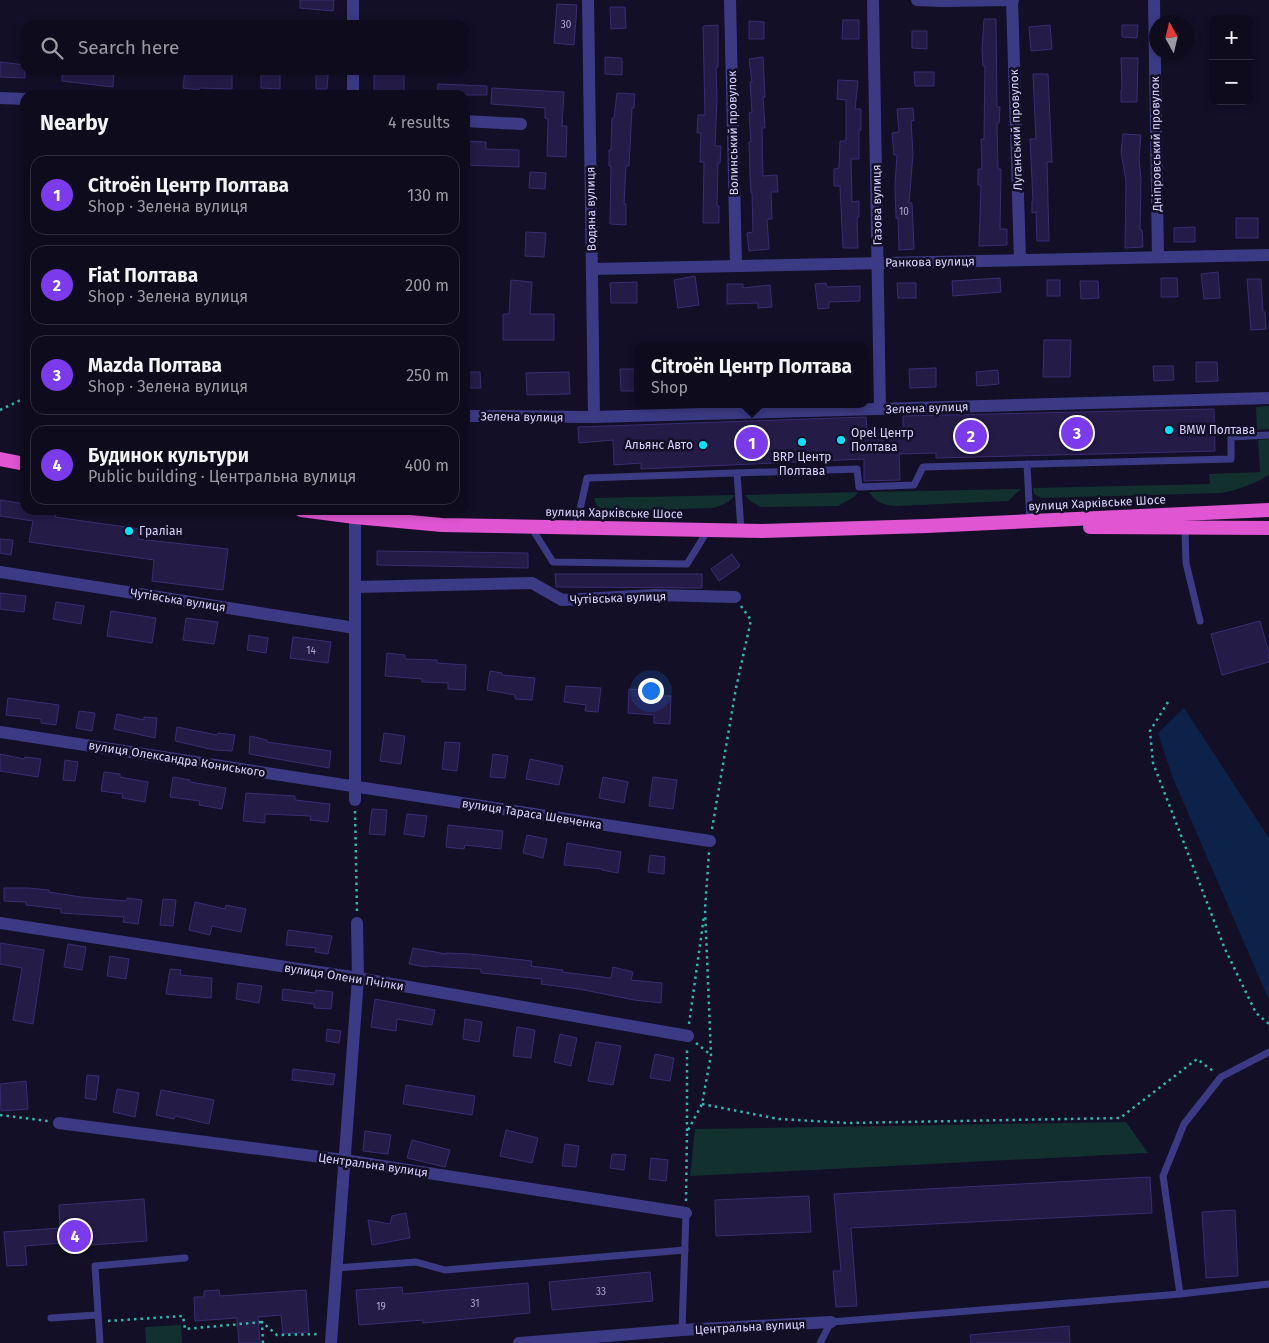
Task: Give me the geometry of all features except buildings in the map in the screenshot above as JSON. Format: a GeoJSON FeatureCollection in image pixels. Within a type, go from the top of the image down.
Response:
{"type":"FeatureCollection","features":[{"type":"Feature","properties":{"kind":"highway"},"geometry":{"type":"LineString","coordinates":[[0,459],[20,463]]}},
{"type":"Feature","properties":{"kind":"highway","name":"вулиця Харківське Шосе"},"geometry":{"type":"LineString","coordinates":[[363,515],[442,525],[741,530],[927,526],[1269,510]]}},
{"type":"Feature","properties":{"kind":"highway","name":"вулиця Харківське Шосе"},"geometry":{"type":"LineString","coordinates":[[927,526],[1269,528]]}},
{"type":"Feature","properties":{"kind":"street"},"geometry":{"type":"LineString","coordinates":[[353,0],[353,20]]}},
{"type":"Feature","properties":{"kind":"street","name":"Водяна вулиця"},"geometry":{"type":"LineString","coordinates":[[588,0],[594,417]]}},
{"type":"Feature","properties":{"kind":"street","name":"Волинський провулок"},"geometry":{"type":"LineString","coordinates":[[730,0],[736,266]]}},
{"type":"Feature","properties":{"kind":"street","name":"Газова вулиця"},"geometry":{"type":"LineString","coordinates":[[873,0],[880,409]]}},
{"type":"Feature","properties":{"kind":"street"},"geometry":{"type":"LineString","coordinates":[[917,0],[1013,0]]}},
{"type":"Feature","properties":{"kind":"street","name":"Луганський провулок"},"geometry":{"type":"LineString","coordinates":[[1013,0],[1020,260]]}},
{"type":"Feature","properties":{"kind":"street","name":"Дніпровський провулок"},"geometry":{"type":"LineString","coordinates":[[1154,0],[1158,257]]}},
{"type":"Feature","properties":{"kind":"street"},"geometry":{"type":"LineString","coordinates":[[353,75],[353,90]]}},
{"type":"Feature","properties":{"kind":"street"},"geometry":{"type":"LineString","coordinates":[[0,98],[20,99]]}},
{"type":"Feature","properties":{"kind":"street"},"geometry":{"type":"LineString","coordinates":[[470,121],[521,124]]}},
{"type":"Feature","properties":{"kind":"street","name":"Ранкова вулиця"},"geometry":{"type":"LineString","coordinates":[[592,269],[1269,255]]}},
{"type":"Feature","properties":{"kind":"street","name":"Зелена вулиця"},"geometry":{"type":"LineString","coordinates":[[470,416],[594,417],[1269,398]]}},
{"type":"Feature","properties":{"kind":"street"},"geometry":{"type":"LineString","coordinates":[[355,515],[355,793]]}},
{"type":"Feature","properties":{"kind":"street","name":"Чутівська вулиця"},"geometry":{"type":"LineString","coordinates":[[0,572],[355,628]]}},
{"type":"Feature","properties":{"kind":"street","name":"Чутівська вулиця"},"geometry":{"type":"LineString","coordinates":[[355,586],[532,584],[562,600],[655,595],[735,597]]}},
{"type":"Feature","properties":{"kind":"street","name":"вулиця Олександра Кониського"},"geometry":{"type":"LineString","coordinates":[[0,732],[355,793]]}},
{"type":"Feature","properties":{"kind":"street","name":"вулиця Тараса Шевченка"},"geometry":{"type":"LineString","coordinates":[[355,793],[710,841]]}},
{"type":"Feature","properties":{"kind":"street","name":"вулиця Олени Пчілки"},"geometry":{"type":"LineString","coordinates":[[0,923],[358,978],[688,1036]]}},
{"type":"Feature","properties":{"kind":"street"},"geometry":{"type":"LineString","coordinates":[[332,1338],[358,978],[357,923]]}},
{"type":"Feature","properties":{"kind":"street","name":"Центральна вулиця"},"geometry":{"type":"LineString","coordinates":[[60,1123],[344,1160],[686,1213]]}},
{"type":"Feature","properties":{"kind":"street","name":"Центральна вулиця"},"geometry":{"type":"LineString","coordinates":[[520,1343],[682,1330],[831,1322]]}},
{"type":"Feature","properties":{"kind":"lane"},"geometry":{"type":"LineString","coordinates":[[576,527],[587,478],[857,469],[860,487],[914,485],[923,467],[1231,459],[1231,437],[1269,435]]}},
{"type":"Feature","properties":{"kind":"lane"},"geometry":{"type":"LineString","coordinates":[[1027,464],[1030,521]]}},
{"type":"Feature","properties":{"kind":"lane"},"geometry":{"type":"LineString","coordinates":[[737,473],[741,530]]}},
{"type":"Feature","properties":{"kind":"lane"},"geometry":{"type":"LineString","coordinates":[[530,526],[553,562],[688,564],[708,530]]}},
{"type":"Feature","properties":{"kind":"lane"},"geometry":{"type":"LineString","coordinates":[[1185,528],[1186,563],[1200,621]]}},
{"type":"Feature","properties":{"kind":"lane"},"geometry":{"type":"LineString","coordinates":[[1180,1294],[1163,1176],[1184,1124],[1222,1077],[1269,1052]]}},
{"type":"Feature","properties":{"kind":"lane"},"geometry":{"type":"LineString","coordinates":[[682,1330],[686,1213]]}},
{"type":"Feature","properties":{"kind":"lane"},"geometry":{"type":"LineString","coordinates":[[336,1268],[416,1262],[445,1270],[685,1250]]}},
{"type":"Feature","properties":{"kind":"lane"},"geometry":{"type":"LineString","coordinates":[[100,1343],[95,1266],[185,1258]]}},
{"type":"Feature","properties":{"kind":"lane"},"geometry":{"type":"LineString","coordinates":[[820,1343],[831,1322],[1180,1294],[1269,1284]]}},
{"type":"Feature","properties":{"kind":"lane"},"geometry":{"type":"LineString","coordinates":[[51,1318],[98,1318]]}},
{"type":"Feature","properties":{"kind":"path"},"geometry":{"type":"LineString","coordinates":[[0,410],[20,400]]}},
{"type":"Feature","properties":{"kind":"path"},"geometry":{"type":"LineString","coordinates":[[686,1213],[688,1036],[705,909],[710,841],[736,688],[751,620],[735,597]]}},
{"type":"Feature","properties":{"kind":"path"},"geometry":{"type":"LineString","coordinates":[[1168,702],[1150,730],[1153,763],[1225,949],[1256,1014],[1269,1024]]}},
{"type":"Feature","properties":{"kind":"path"},"geometry":{"type":"LineString","coordinates":[[355,793],[357,923]]}},
{"type":"Feature","properties":{"kind":"path"},"geometry":{"type":"LineString","coordinates":[[686,1132],[702,1104],[712,1055],[705,909]]}},
{"type":"Feature","properties":{"kind":"path"},"geometry":{"type":"LineString","coordinates":[[688,1036],[712,1055]]}},
{"type":"Feature","properties":{"kind":"path"},"geometry":{"type":"LineString","coordinates":[[702,1104],[779,1120],[848,1123],[1120,1118],[1197,1059],[1222,1077]]}},
{"type":"Feature","properties":{"kind":"path"},"geometry":{"type":"LineString","coordinates":[[0,1115],[60,1123]]}},
{"type":"Feature","properties":{"kind":"path"},"geometry":{"type":"LineString","coordinates":[[98,1318],[183,1316],[185,1329],[262,1322],[277,1335],[332,1338]]}},
{"type":"Feature","properties":{"kind":"path"},"geometry":{"type":"LineString","coordinates":[[262,1322],[263,1343]]}},
{"type":"Feature","properties":{"kind":"green space"},"geometry":{"type":"Polygon","coordinates":[[[1269,406],[1269,429],[1257,430],[1256,407],[1269,406]]]}},
{"type":"Feature","properties":{"kind":"green space"},"geometry":{"type":"Polygon","coordinates":[[[1269,439],[1269,475],[1246,486],[1227,492],[1042,498],[1034,494],[1033,488],[1210,484],[1209,474],[1260,472],[1258,440],[1269,439]]]}},
{"type":"Feature","properties":{"kind":"green space"},"geometry":{"type":"Polygon","coordinates":[[[1021,489],[1008,501],[896,506],[881,503],[874,499],[869,492],[1021,489]]]}},
{"type":"Feature","properties":{"kind":"green space"},"geometry":{"type":"Polygon","coordinates":[[[858,492],[854,497],[838,506],[760,507],[745,495],[858,492]]]}},
{"type":"Feature","properties":{"kind":"green space"},"geometry":{"type":"Polygon","coordinates":[[[735,495],[725,504],[712,508],[606,511],[597,506],[594,498],[735,495]]]}},
{"type":"Feature","properties":{"kind":"green space"},"geometry":{"type":"Polygon","coordinates":[[[1126,1122],[1148,1153],[690,1176],[695,1129],[1126,1122]]]}},
{"type":"Feature","properties":{"kind":"green space"},"geometry":{"type":"Polygon","coordinates":[[[181,1325],[182,1343],[146,1343],[145,1327],[181,1325]]]}},
{"type":"Feature","properties":{"kind":"water"},"geometry":{"type":"Polygon","coordinates":[[[1184,708],[1269,838],[1269,1000],[1172,776],[1158,733],[1184,708]]]}},
{"type":"Feature","properties":{"kind":"place","name":"BMW Полтава"},"geometry":{"type":"Point","coordinates":[1169,430]}},
{"type":"Feature","properties":{"kind":"place","name":"Mazda Полтава"},"geometry":{"type":"Point","coordinates":[1077,433]}},
{"type":"Feature","properties":{"kind":"place","name":"Fiat Полтава"},"geometry":{"type":"Point","coordinates":[971,436]}},
{"type":"Feature","properties":{"kind":"place","name":"Opel Центр Полтава"},"geometry":{"type":"Point","coordinates":[841,440]}},
{"type":"Feature","properties":{"kind":"place","name":"BRP Центр Полтава"},"geometry":{"type":"Point","coordinates":[802,442]}},
{"type":"Feature","properties":{"kind":"place","name":"Citroën Центр Полтава"},"geometry":{"type":"Point","coordinates":[752,443]}},
{"type":"Feature","properties":{"kind":"place","name":"Альянс Авто"},"geometry":{"type":"Point","coordinates":[703,445]}},
{"type":"Feature","properties":{"kind":"place","name":"Граліан"},"geometry":{"type":"Point","coordinates":[129,531]}},
{"type":"Feature","properties":{"kind":"place","name":"Будинок культури"},"geometry":{"type":"Point","coordinates":[75,1236]}}]}
